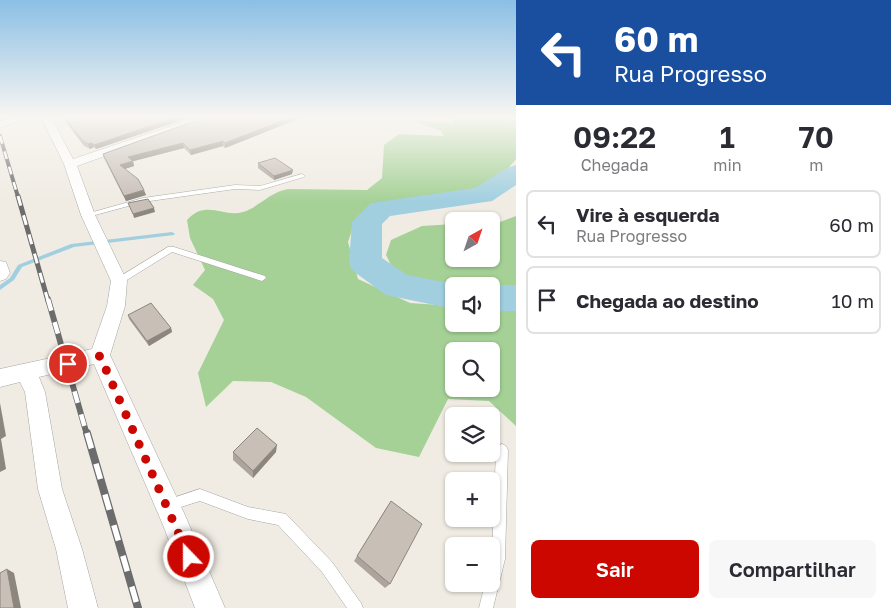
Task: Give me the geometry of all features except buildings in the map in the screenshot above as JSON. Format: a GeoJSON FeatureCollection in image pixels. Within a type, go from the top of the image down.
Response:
{"type":"FeatureCollection","features":[{"type":"Feature","properties":{"kind":"street"},"geometry":{"type":"LineString","coordinates":[[60,145],[70,164],[88,215],[119,281],[116,306],[100,356],[168,506],[210,608]]}},
{"type":"Feature","properties":{"kind":"street"},"geometry":{"type":"LineString","coordinates":[[70,164],[125,145]]}},
{"type":"Feature","properties":{"kind":"street"},"geometry":{"type":"LineString","coordinates":[[0,266],[2,273],[0,275]]}},
{"type":"Feature","properties":{"kind":"street"},"geometry":{"type":"LineString","coordinates":[[0,378],[100,356]]}},
{"type":"Feature","properties":{"kind":"street"},"geometry":{"type":"LineString","coordinates":[[27,373],[35,392],[50,489],[69,549],[83,608]]}},
{"type":"Feature","properties":{"kind":"lane"},"geometry":{"type":"LineString","coordinates":[[88,215],[143,200],[235,187],[260,188],[302,176]]}},
{"type":"Feature","properties":{"kind":"lane"},"geometry":{"type":"LineString","coordinates":[[119,281],[171,249],[262,278]]}},
{"type":"Feature","properties":{"kind":"lane"},"geometry":{"type":"LineString","coordinates":[[486,608],[498,559],[502,450]]}},
{"type":"Feature","properties":{"kind":"lane"},"geometry":{"type":"LineString","coordinates":[[168,506],[200,495],[248,513],[281,519],[326,567],[356,608]]}},
{"type":"Feature","properties":{"kind":"green space"},"geometry":{"type":"Polygon","coordinates":[[[384,145],[516,145],[516,159],[495,184],[472,194],[451,198],[403,201],[371,210],[353,227],[348,242],[358,279],[410,303],[445,305],[445,332],[500,332],[500,308],[516,309],[516,426],[500,411],[500,407],[495,407],[489,401],[448,399],[419,457],[376,448],[306,397],[271,382],[233,381],[206,407],[198,373],[224,320],[213,299],[193,285],[205,270],[190,238],[187,220],[194,214],[208,210],[229,213],[243,212],[276,193],[288,189],[367,190],[382,178],[384,145]]]}},
{"type":"Feature","properties":{"kind":"green space"},"geometry":{"type":"Polygon","coordinates":[[[516,216],[516,291],[500,290],[500,277],[445,277],[445,284],[412,280],[395,272],[386,255],[391,240],[422,226],[445,225],[445,268],[500,268],[500,222],[516,216]]]}},
{"type":"Feature","properties":{"kind":"waterway"},"geometry":{"type":"LineString","coordinates":[[445,294],[398,286],[365,263],[367,222],[381,209],[482,195],[516,173]]}},
{"type":"Feature","properties":{"kind":"waterway"},"geometry":{"type":"LineString","coordinates":[[0,288],[12,279],[20,266],[73,245],[172,234]]}},
{"type":"Feature","properties":{"kind":"waterway"},"geometry":{"type":"LineString","coordinates":[[500,298],[516,298]]}},
{"type":"Feature","properties":{"kind":"railway"},"geometry":{"type":"LineString","coordinates":[[3,145],[18,197]]}},
{"type":"Feature","properties":{"kind":"railway"},"geometry":{"type":"LineString","coordinates":[[18,196],[48,301]]}},
{"type":"Feature","properties":{"kind":"railway"},"geometry":{"type":"LineString","coordinates":[[48,299],[87,435]]}},
{"type":"Feature","properties":{"kind":"railway"},"geometry":{"type":"LineString","coordinates":[[87,433],[138,608]]}},
{"type":"Feature","properties":{"kind":"route"},"geometry":{"type":"LineString","coordinates":[[68,364],[100,356],[189,557]]}}]}
